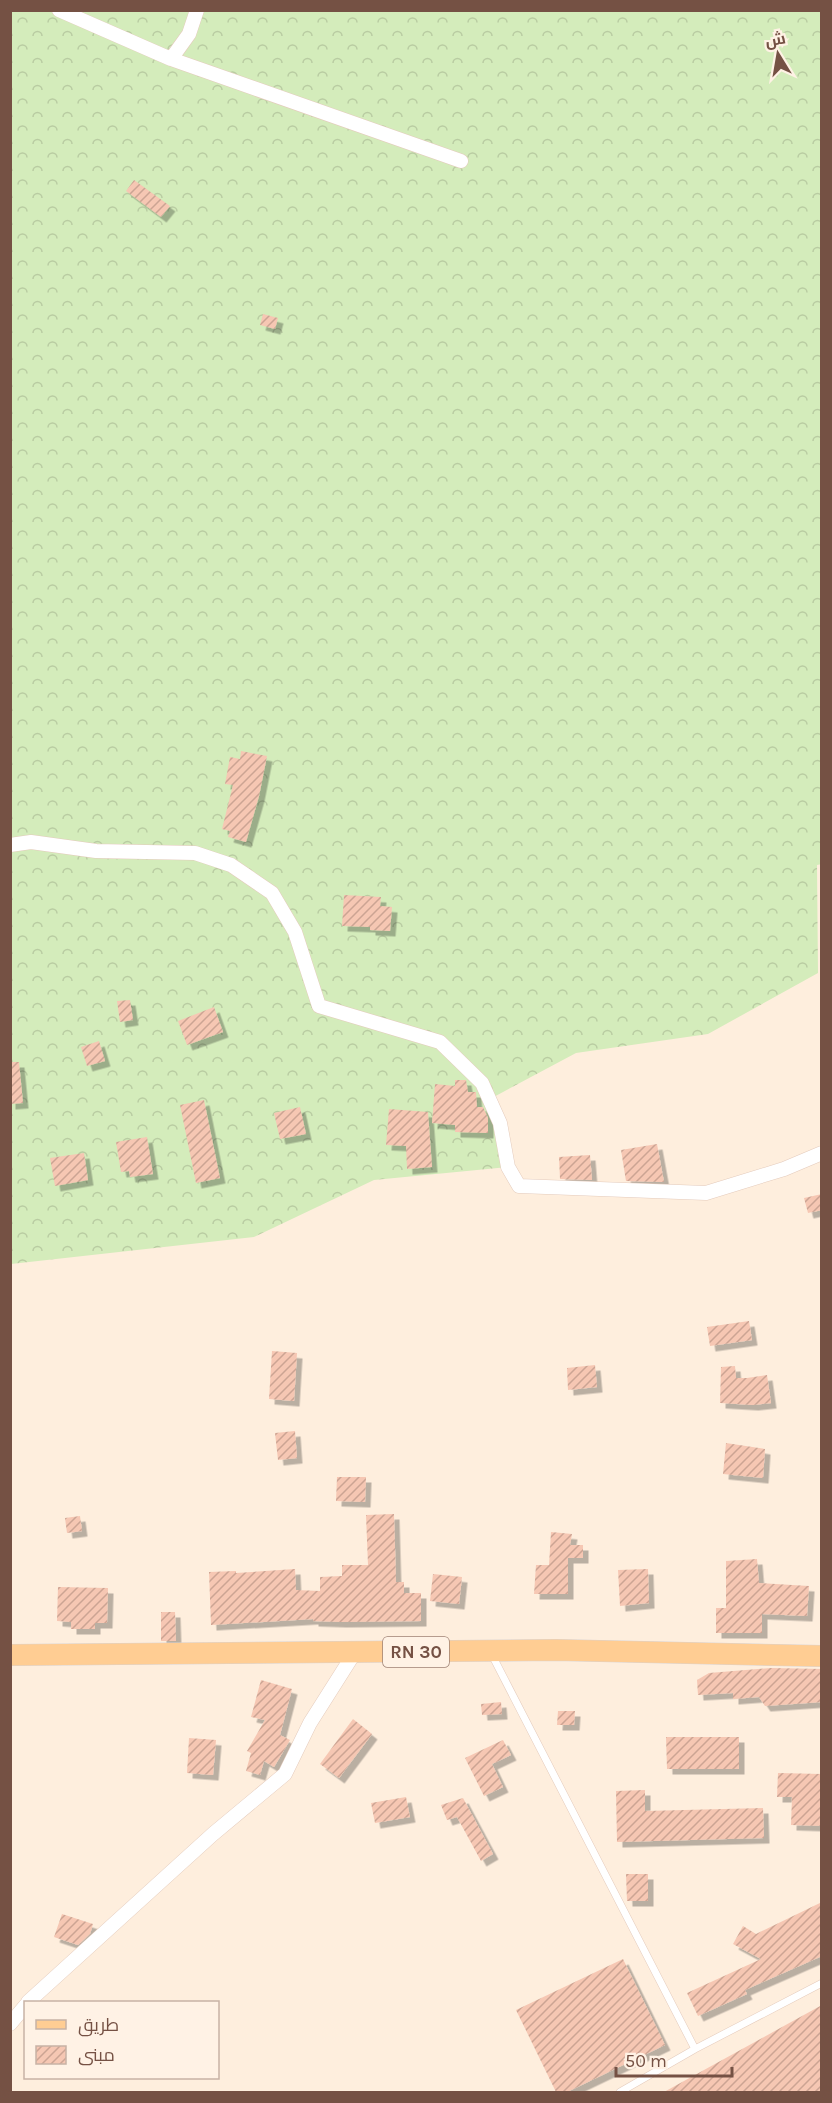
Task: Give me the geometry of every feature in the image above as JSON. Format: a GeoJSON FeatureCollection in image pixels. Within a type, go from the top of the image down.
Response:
{"type":"FeatureCollection","features":[{"type":"Feature","properties":{"kind":"main road","name":"RN 30"},"geometry":{"type":"LineString","coordinates":[[10,1655],[556,1650],[822,1656]]}},
{"type":"Feature","properties":{"kind":"street"},"geometry":{"type":"LineString","coordinates":[[59,10],[171,59],[461,161]]}},
{"type":"Feature","properties":{"kind":"street"},"geometry":{"type":"LineString","coordinates":[[171,59],[189,34],[197,10]]}},
{"type":"Feature","properties":{"kind":"street"},"geometry":{"type":"LineString","coordinates":[[10,845],[31,842],[96,851],[195,853],[231,865],[272,893],[295,932],[319,1006],[440,1042],[482,1083],[500,1123],[508,1167],[519,1186],[706,1193],[784,1169],[822,1153]]}},
{"type":"Feature","properties":{"kind":"street"},"geometry":{"type":"LineString","coordinates":[[30,2001],[213,1834],[285,1774],[310,1723],[355,1652]]}},
{"type":"Feature","properties":{"kind":"street"},"geometry":{"type":"LineString","coordinates":[[10,2024],[24,2008]]}},
{"type":"Feature","properties":{"kind":"lane"},"geometry":{"type":"LineString","coordinates":[[491,1652],[695,2049]]}},
{"type":"Feature","properties":{"kind":"lane"},"geometry":{"type":"LineString","coordinates":[[620,2092],[695,2049],[822,1983]]}},
{"type":"Feature","properties":{"kind":"green space"},"geometry":{"type":"Polygon","coordinates":[[[10,11],[821,11],[822,864],[817,865],[818,973],[708,1034],[576,1053],[490,1099],[508,1167],[374,1180],[254,1237],[11,1264],[10,11]]]}},
{"type":"Feature","properties":{"kind":"building"},"geometry":{"type":"Polygon","coordinates":[[[134,180],[170,206],[161,217],[126,191],[134,180]]]}},
{"type":"Feature","properties":{"kind":"building"},"geometry":{"type":"Polygon","coordinates":[[[263,314],[278,318],[275,329],[260,325],[263,314]]]}},
{"type":"Feature","properties":{"kind":"building"},"geometry":{"type":"Polygon","coordinates":[[[241,751],[267,756],[246,842],[228,837],[230,831],[222,829],[233,785],[225,784],[230,757],[240,759],[241,751]]]}},
{"type":"Feature","properties":{"kind":"building"},"geometry":{"type":"Polygon","coordinates":[[[344,895],[381,897],[380,906],[392,907],[390,931],[370,930],[370,927],[342,926],[344,895]]]}},
{"type":"Feature","properties":{"kind":"building"},"geometry":{"type":"Polygon","coordinates":[[[130,1000],[133,1020],[120,1022],[117,1001],[130,1000]]]}},
{"type":"Feature","properties":{"kind":"building"},"geometry":{"type":"Polygon","coordinates":[[[214,1007],[223,1032],[187,1045],[178,1021],[214,1007]]]}},
{"type":"Feature","properties":{"kind":"building"},"geometry":{"type":"Polygon","coordinates":[[[99,1041],[105,1061],[87,1066],[81,1047],[99,1041]]]}},
{"type":"Feature","properties":{"kind":"building"},"geometry":{"type":"Polygon","coordinates":[[[10,1062],[19,1062],[23,1103],[10,1104],[10,1062]]]}},
{"type":"Feature","properties":{"kind":"building"},"geometry":{"type":"Polygon","coordinates":[[[455,1080],[466,1080],[468,1092],[476,1092],[477,1107],[483,1107],[488,1118],[488,1133],[455,1132],[455,1125],[432,1123],[435,1084],[455,1086],[455,1080]]]}},
{"type":"Feature","properties":{"kind":"building"},"geometry":{"type":"Polygon","coordinates":[[[204,1100],[220,1178],[196,1183],[180,1105],[204,1100]]]}},
{"type":"Feature","properties":{"kind":"building"},"geometry":{"type":"Polygon","coordinates":[[[300,1107],[306,1134],[280,1139],[274,1113],[300,1107]]]}},
{"type":"Feature","properties":{"kind":"building"},"geometry":{"type":"Polygon","coordinates":[[[389,1109],[428,1112],[432,1167],[407,1169],[406,1146],[386,1145],[389,1109]]]}},
{"type":"Feature","properties":{"kind":"building"},"geometry":{"type":"Polygon","coordinates":[[[147,1137],[153,1174],[130,1177],[129,1171],[121,1172],[116,1142],[147,1137]]]}},
{"type":"Feature","properties":{"kind":"building"},"geometry":{"type":"Polygon","coordinates":[[[657,1144],[664,1182],[626,1181],[621,1150],[657,1144]]]}},
{"type":"Feature","properties":{"kind":"building"},"geometry":{"type":"Polygon","coordinates":[[[84,1153],[88,1180],[55,1186],[50,1158],[84,1153]]]}},
{"type":"Feature","properties":{"kind":"building"},"geometry":{"type":"Polygon","coordinates":[[[590,1155],[592,1180],[560,1179],[559,1157],[590,1155]]]}},
{"type":"Feature","properties":{"kind":"building"},"geometry":{"type":"Polygon","coordinates":[[[822,1194],[822,1210],[808,1213],[804,1198],[822,1194]]]}},
{"type":"Feature","properties":{"kind":"building"},"geometry":{"type":"Polygon","coordinates":[[[749,1321],[752,1340],[710,1346],[707,1327],[749,1321]]]}},
{"type":"Feature","properties":{"kind":"building"},"geometry":{"type":"Polygon","coordinates":[[[272,1351],[297,1353],[294,1401],[269,1399],[272,1351]]]}},
{"type":"Feature","properties":{"kind":"building"},"geometry":{"type":"Polygon","coordinates":[[[595,1365],[597,1387],[568,1390],[567,1368],[595,1365]]]}},
{"type":"Feature","properties":{"kind":"building"},"geometry":{"type":"Polygon","coordinates":[[[735,1366],[736,1378],[767,1375],[771,1403],[753,1405],[720,1403],[721,1367],[735,1366]]]}},
{"type":"Feature","properties":{"kind":"building"},"geometry":{"type":"Polygon","coordinates":[[[295,1431],[297,1458],[278,1460],[275,1433],[295,1431]]]}},
{"type":"Feature","properties":{"kind":"building"},"geometry":{"type":"Polygon","coordinates":[[[726,1443],[765,1449],[763,1478],[723,1474],[726,1443]]]}},
{"type":"Feature","properties":{"kind":"building"},"geometry":{"type":"Polygon","coordinates":[[[337,1477],[366,1477],[365,1502],[336,1501],[337,1477]]]}},
{"type":"Feature","properties":{"kind":"building"},"geometry":{"type":"Polygon","coordinates":[[[394,1514],[396,1582],[404,1582],[404,1593],[421,1593],[421,1621],[341,1622],[313,1621],[313,1619],[211,1625],[209,1572],[236,1571],[236,1573],[295,1569],[296,1590],[320,1591],[320,1577],[342,1576],[342,1565],[368,1565],[366,1515],[394,1514]]]}},
{"type":"Feature","properties":{"kind":"building"},"geometry":{"type":"Polygon","coordinates":[[[80,1516],[82,1531],[67,1533],[65,1518],[80,1516]]]}},
{"type":"Feature","properties":{"kind":"building"},"geometry":{"type":"Polygon","coordinates":[[[551,1532],[572,1534],[570,1545],[583,1545],[583,1558],[568,1558],[568,1594],[534,1594],[536,1565],[549,1565],[551,1532]]]}},
{"type":"Feature","properties":{"kind":"building"},"geometry":{"type":"Polygon","coordinates":[[[757,1559],[759,1583],[809,1586],[807,1616],[762,1614],[762,1633],[716,1633],[716,1608],[726,1608],[726,1561],[757,1559]]]}},
{"type":"Feature","properties":{"kind":"building"},"geometry":{"type":"Polygon","coordinates":[[[648,1569],[649,1603],[620,1606],[618,1570],[648,1569]]]}},
{"type":"Feature","properties":{"kind":"building"},"geometry":{"type":"Polygon","coordinates":[[[433,1574],[462,1577],[459,1604],[430,1601],[433,1574]]]}},
{"type":"Feature","properties":{"kind":"building"},"geometry":{"type":"Polygon","coordinates":[[[58,1587],[108,1588],[107,1623],[95,1623],[95,1629],[71,1629],[71,1622],[57,1621],[58,1587]]]}},
{"type":"Feature","properties":{"kind":"building"},"geometry":{"type":"Polygon","coordinates":[[[161,1612],[175,1612],[176,1641],[161,1641],[161,1612]]]}},
{"type":"Feature","properties":{"kind":"building"},"geometry":{"type":"Polygon","coordinates":[[[771,1668],[822,1669],[822,1702],[765,1706],[759,1697],[733,1699],[733,1693],[698,1695],[697,1680],[709,1673],[771,1668]]]}},
{"type":"Feature","properties":{"kind":"building"},"geometry":{"type":"Polygon","coordinates":[[[261,1680],[292,1689],[280,1735],[290,1740],[274,1767],[264,1761],[260,1775],[246,1771],[251,1753],[247,1751],[265,1720],[251,1717],[261,1680]]]}},
{"type":"Feature","properties":{"kind":"building"},"geometry":{"type":"Polygon","coordinates":[[[501,1702],[502,1714],[482,1715],[481,1704],[501,1702]]]}},
{"type":"Feature","properties":{"kind":"building"},"geometry":{"type":"Polygon","coordinates":[[[558,1711],[575,1711],[574,1725],[557,1725],[558,1711]]]}},
{"type":"Feature","properties":{"kind":"building"},"geometry":{"type":"Polygon","coordinates":[[[353,1719],[372,1734],[339,1778],[320,1764],[353,1719]]]}},
{"type":"Feature","properties":{"kind":"building"},"geometry":{"type":"Polygon","coordinates":[[[666,1737],[739,1737],[739,1769],[667,1769],[666,1737]]]}},
{"type":"Feature","properties":{"kind":"building"},"geometry":{"type":"Polygon","coordinates":[[[189,1738],[216,1740],[213,1775],[187,1773],[189,1738]]]}},
{"type":"Feature","properties":{"kind":"building"},"geometry":{"type":"Polygon","coordinates":[[[503,1740],[511,1755],[492,1764],[503,1787],[484,1796],[465,1758],[503,1740]]]}},
{"type":"Feature","properties":{"kind":"building"},"geometry":{"type":"Polygon","coordinates":[[[778,1773],[822,1774],[822,1826],[791,1825],[792,1797],[777,1797],[778,1773]]]}},
{"type":"Feature","properties":{"kind":"building"},"geometry":{"type":"Polygon","coordinates":[[[645,1790],[645,1811],[763,1808],[764,1838],[617,1842],[616,1791],[645,1790]]]}},
{"type":"Feature","properties":{"kind":"building"},"geometry":{"type":"Polygon","coordinates":[[[406,1797],[410,1817],[375,1823],[371,1803],[406,1797]]]}},
{"type":"Feature","properties":{"kind":"building"},"geometry":{"type":"Polygon","coordinates":[[[463,1798],[493,1854],[481,1861],[457,1817],[447,1820],[441,1805],[463,1798]]]}},
{"type":"Feature","properties":{"kind":"building"},"geometry":{"type":"Polygon","coordinates":[[[626,1874],[648,1874],[648,1901],[627,1901],[626,1874]]]}},
{"type":"Feature","properties":{"kind":"building"},"geometry":{"type":"Polygon","coordinates":[[[822,1902],[822,1956],[745,1990],[747,1994],[698,2016],[687,1993],[761,1959],[733,1944],[743,1926],[756,1934],[822,1902]]]}},
{"type":"Feature","properties":{"kind":"building"},"geometry":{"type":"Polygon","coordinates":[[[62,1914],[93,1924],[90,1934],[78,1945],[54,1937],[62,1914]]]}},
{"type":"Feature","properties":{"kind":"building"},"geometry":{"type":"Polygon","coordinates":[[[623,1959],[665,2045],[567,2092],[556,2092],[516,2010],[623,1959]]]}},
{"type":"Feature","properties":{"kind":"building"},"geometry":{"type":"Polygon","coordinates":[[[822,2005],[822,2092],[664,2092],[822,2005]]]}}]}
